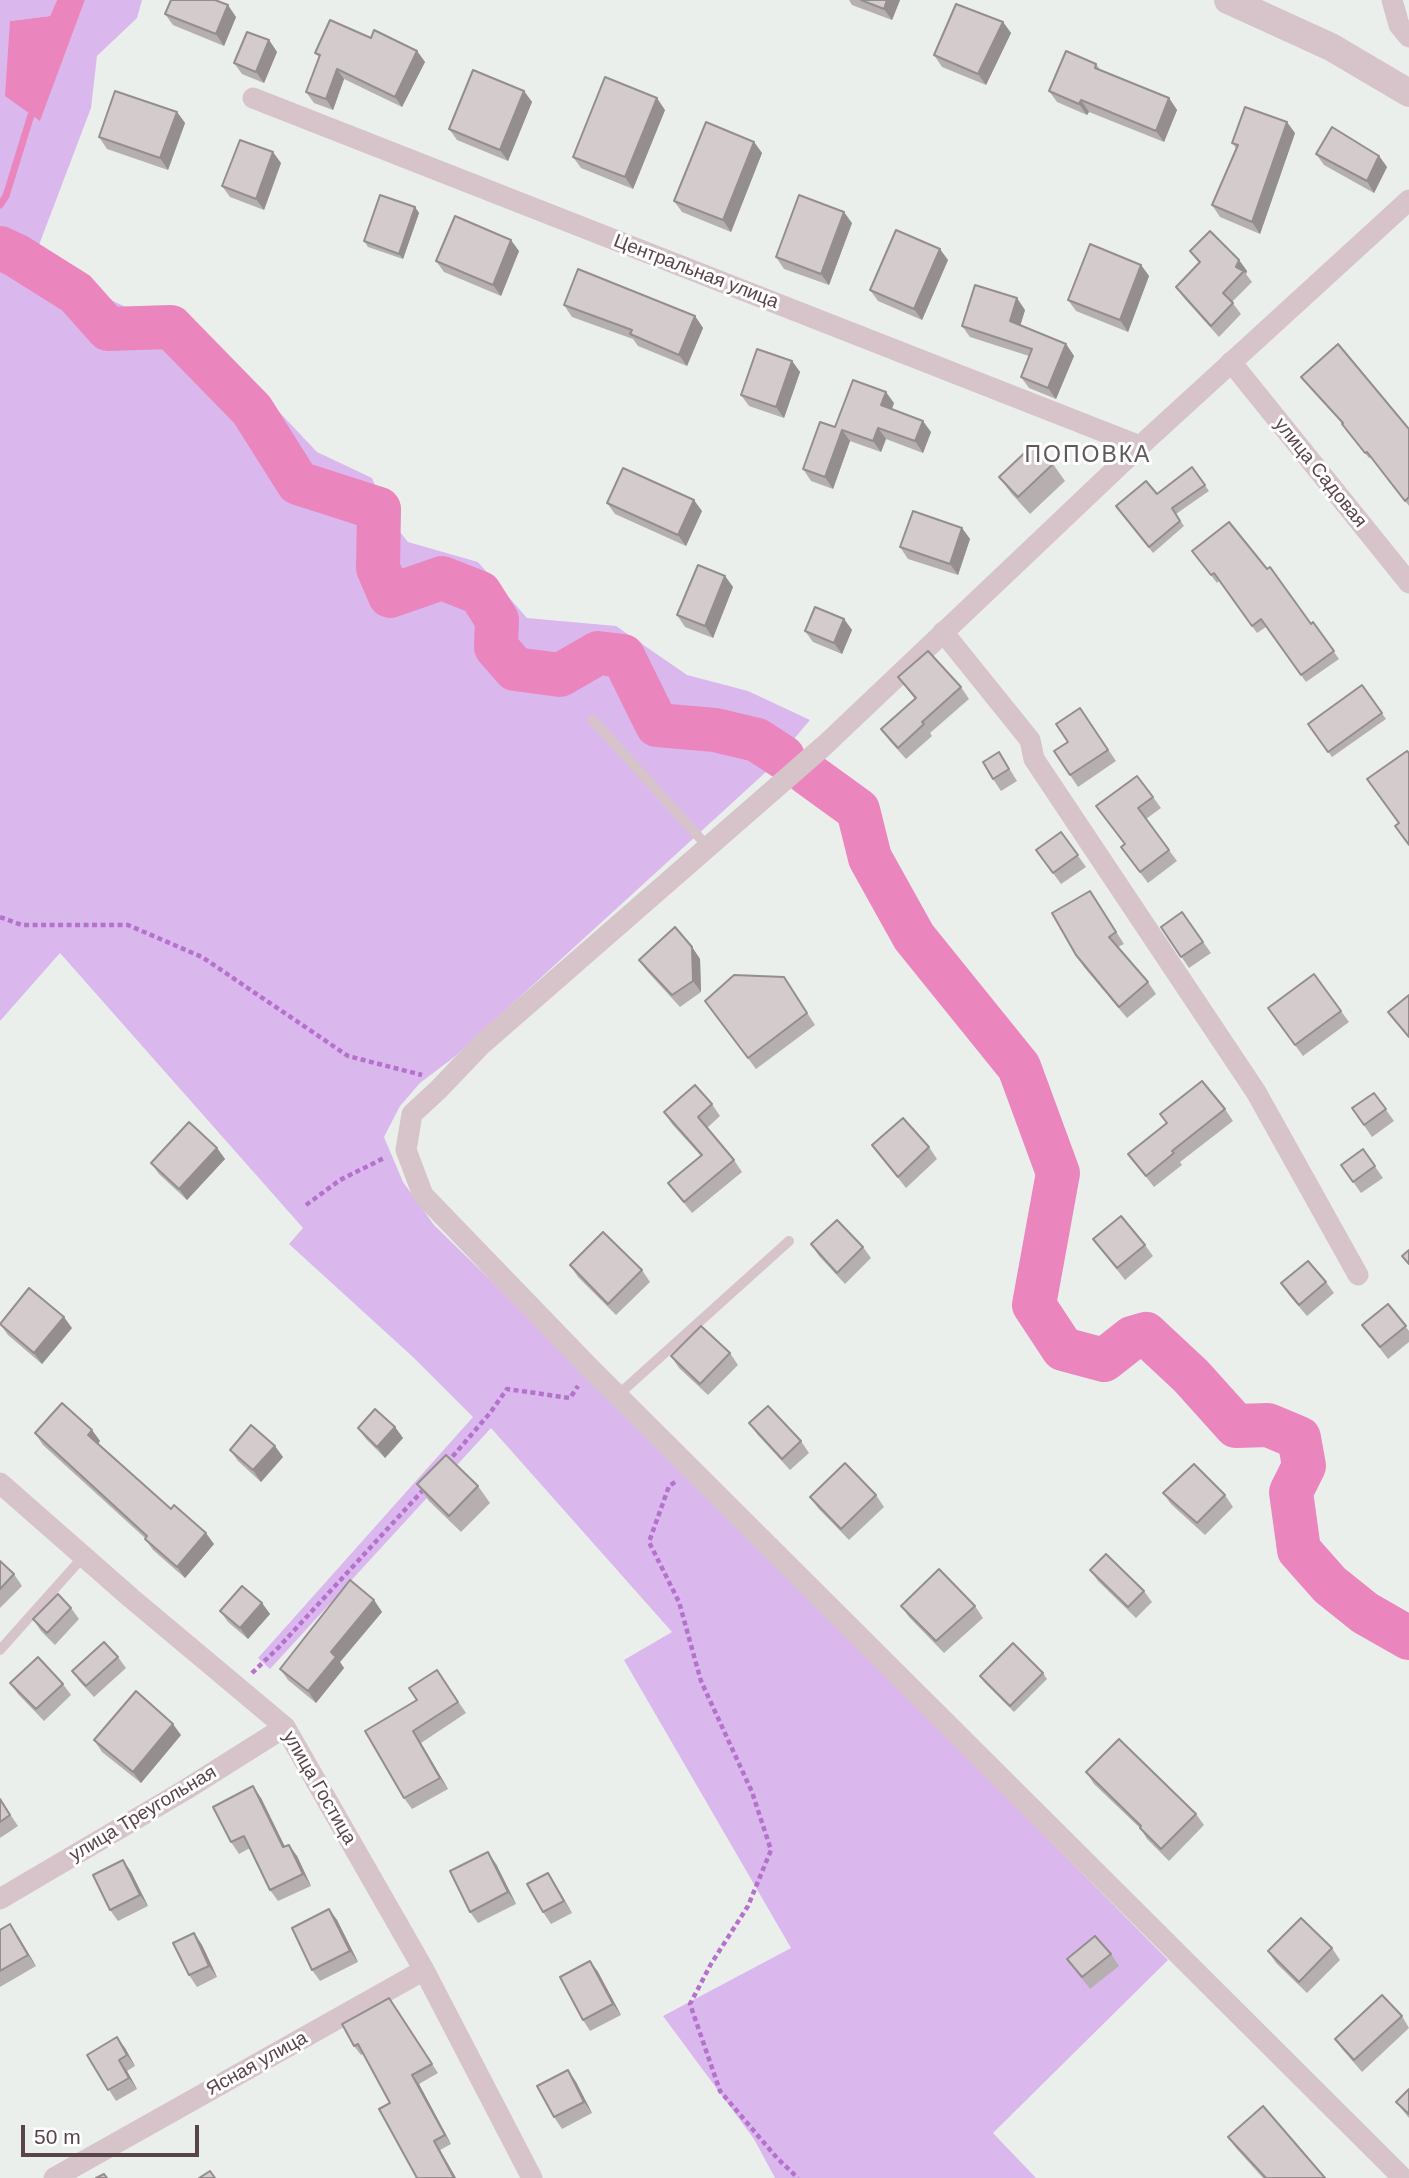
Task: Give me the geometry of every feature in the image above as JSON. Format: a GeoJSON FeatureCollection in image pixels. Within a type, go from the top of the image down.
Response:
{"type":"FeatureCollection","features":[{"type":"Feature","properties":{"kind":"street"},"geometry":{"type":"LineString","coordinates":[[1228,0],[1331,47],[1409,93]]}},
{"type":"Feature","properties":{"kind":"street"},"geometry":{"type":"LineString","coordinates":[[1392,0],[1399,25],[1409,37]]}},
{"type":"Feature","properties":{"kind":"street","name":"Центральная улица"},"geometry":{"type":"LineString","coordinates":[[253,98],[1140,446]]}},
{"type":"Feature","properties":{"kind":"street"},"geometry":{"type":"LineString","coordinates":[[1402,2178],[590,1368],[423,1195],[406,1150],[412,1114],[481,1045],[826,744],[1140,446],[1409,200]]}},
{"type":"Feature","properties":{"kind":"street","name":"улица Садовая"},"geometry":{"type":"LineString","coordinates":[[1231,362],[1409,583]]}},
{"type":"Feature","properties":{"kind":"street"},"geometry":{"type":"LineString","coordinates":[[943,632],[1030,740],[1034,759],[1256,1092],[1358,1275]]}},
{"type":"Feature","properties":{"kind":"street","name":"улица Гостица"},"geometry":{"type":"LineString","coordinates":[[0,1483],[83,1557],[285,1727],[424,1970],[532,2178]]}},
{"type":"Feature","properties":{"kind":"street","name":"улица Треугольная"},"geometry":{"type":"LineString","coordinates":[[0,1899],[185,1790],[285,1727]]}},
{"type":"Feature","properties":{"kind":"street","name":"Ясная улица"},"geometry":{"type":"LineString","coordinates":[[54,2178],[424,1970]]}},
{"type":"Feature","properties":{"kind":"lane"},"geometry":{"type":"LineString","coordinates":[[593,720],[708,848]]}},
{"type":"Feature","properties":{"kind":"lane"},"geometry":{"type":"LineString","coordinates":[[618,1395],[789,1241]]}},
{"type":"Feature","properties":{"kind":"lane"},"geometry":{"type":"LineString","coordinates":[[0,1650],[83,1557]]}},
{"type":"Feature","properties":{"kind":"path"},"geometry":{"type":"LineString","coordinates":[[0,917],[22,925],[128,925],[202,957],[348,1056],[446,1082]]}},
{"type":"Feature","properties":{"kind":"path"},"geometry":{"type":"LineString","coordinates":[[306,1205],[341,1180],[391,1154],[406,1150]]}},
{"type":"Feature","properties":{"kind":"path"},"geometry":{"type":"LineString","coordinates":[[440,1471],[490,1413],[506,1390],[570,1398],[590,1368]]}},
{"type":"Feature","properties":{"kind":"path"},"geometry":{"type":"LineString","coordinates":[[691,1469],[669,1486],[649,1542],[679,1602],[701,1681],[752,1792],[771,1850],[748,1906],[711,1964],[690,2004],[720,2091],[777,2158],[798,2178]]}},
{"type":"Feature","properties":{"kind":"path"},"geometry":{"type":"LineString","coordinates":[[238,1688],[432,1480]]}},
{"type":"Feature","properties":{"kind":"shaded area"},"geometry":{"type":"Polygon","coordinates":[[[0,0],[57,0],[50,16],[10,21],[40,120],[85,0],[142,0],[137,18],[97,56],[91,108],[39,245],[113,301],[200,341],[230,360],[317,452],[372,478],[389,518],[408,542],[478,562],[527,618],[616,626],[687,675],[748,691],[810,720],[766,772],[453,1058],[420,1083],[400,1106],[384,1137],[403,1182],[434,1225],[624,1410],[1168,1960],[993,2133],[1036,2178],[775,2178],[754,2139],[663,2016],[791,1948],[624,1660],[672,1632],[491,1428],[270,1669],[258,1658],[473,1417],[414,1358],[289,1244],[303,1228],[60,953],[0,1021],[0,0]]]}},
{"type":"Feature","properties":{"kind":"shaded area"},"geometry":{"type":"Polygon","coordinates":[[[57,0],[85,0],[40,121],[5,96],[10,21],[50,16],[57,0]]]}},
{"type":"Feature","properties":{"kind":"building"},"geometry":{"type":"Polygon","coordinates":[[[171,0],[215,0],[228,5],[216,34],[165,14],[171,0]]]}},
{"type":"Feature","properties":{"kind":"building"},"geometry":{"type":"Polygon","coordinates":[[[861,0],[887,0],[884,9],[861,0]]]}},
{"type":"Feature","properties":{"kind":"building"},"geometry":{"type":"Polygon","coordinates":[[[956,4],[1003,22],[978,74],[934,55],[956,4]]]}},
{"type":"Feature","properties":{"kind":"building"},"geometry":{"type":"Polygon","coordinates":[[[330,20],[371,38],[374,30],[417,51],[395,97],[337,69],[326,99],[306,92],[320,55],[315,53],[330,20]]]}},
{"type":"Feature","properties":{"kind":"building"},"geometry":{"type":"Polygon","coordinates":[[[247,32],[269,40],[256,72],[234,63],[247,32]]]}},
{"type":"Feature","properties":{"kind":"building"},"geometry":{"type":"Polygon","coordinates":[[[1066,51],[1096,64],[1095,68],[1169,98],[1156,131],[1081,100],[1079,104],[1049,91],[1066,51]]]}},
{"type":"Feature","properties":{"kind":"building"},"geometry":{"type":"Polygon","coordinates":[[[473,70],[524,91],[500,150],[449,129],[473,70]]]}},
{"type":"Feature","properties":{"kind":"building"},"geometry":{"type":"Polygon","coordinates":[[[605,77],[657,98],[625,177],[573,157],[605,77]]]}},
{"type":"Feature","properties":{"kind":"building"},"geometry":{"type":"Polygon","coordinates":[[[115,91],[177,112],[160,158],[99,137],[115,91]]]}},
{"type":"Feature","properties":{"kind":"building"},"geometry":{"type":"Polygon","coordinates":[[[1245,107],[1287,122],[1252,222],[1212,205],[1238,145],[1232,143],[1245,107]]]}},
{"type":"Feature","properties":{"kind":"building"},"geometry":{"type":"Polygon","coordinates":[[[706,122],[754,142],[723,220],[674,201],[706,122]]]}},
{"type":"Feature","properties":{"kind":"building"},"geometry":{"type":"Polygon","coordinates":[[[1332,127],[1379,156],[1367,181],[1316,154],[1332,127]]]}},
{"type":"Feature","properties":{"kind":"building"},"geometry":{"type":"Polygon","coordinates":[[[240,140],[273,152],[256,199],[222,186],[240,140]]]}},
{"type":"Feature","properties":{"kind":"building"},"geometry":{"type":"Polygon","coordinates":[[[380,195],[415,207],[399,254],[364,241],[380,195]]]}},
{"type":"Feature","properties":{"kind":"building"},"geometry":{"type":"Polygon","coordinates":[[[799,195],[844,212],[821,274],[776,257],[799,195]]]}},
{"type":"Feature","properties":{"kind":"building"},"geometry":{"type":"Polygon","coordinates":[[[455,216],[511,240],[493,285],[436,261],[455,216]]]}},
{"type":"Feature","properties":{"kind":"building"},"geometry":{"type":"Polygon","coordinates":[[[896,230],[940,249],[914,309],[870,290],[896,230]]]}},
{"type":"Feature","properties":{"kind":"building"},"geometry":{"type":"Polygon","coordinates":[[[1210,231],[1239,260],[1236,267],[1244,271],[1223,293],[1233,303],[1211,326],[1176,287],[1200,262],[1190,251],[1210,231]]]}},
{"type":"Feature","properties":{"kind":"building"},"geometry":{"type":"Polygon","coordinates":[[[1090,244],[1141,265],[1120,320],[1068,300],[1090,244]]]}},
{"type":"Feature","properties":{"kind":"building"},"geometry":{"type":"Polygon","coordinates":[[[578,269],[695,316],[679,355],[630,334],[632,330],[564,305],[578,269]]]}},
{"type":"Feature","properties":{"kind":"building"},"geometry":{"type":"Polygon","coordinates":[[[975,285],[1017,298],[1010,321],[1066,344],[1048,388],[1021,377],[1032,349],[962,326],[975,285]]]}},
{"type":"Feature","properties":{"kind":"building"},"geometry":{"type":"Polygon","coordinates":[[[1338,344],[1409,429],[1409,497],[1405,501],[1343,423],[1301,377],[1338,344]]]}},
{"type":"Feature","properties":{"kind":"building"},"geometry":{"type":"Polygon","coordinates":[[[757,349],[792,361],[776,407],[741,395],[757,349]]]}},
{"type":"Feature","properties":{"kind":"building"},"geometry":{"type":"Polygon","coordinates":[[[853,380],[886,392],[881,405],[923,421],[915,441],[878,428],[873,441],[842,430],[825,477],[803,469],[820,422],[835,427],[853,380]]]}},
{"type":"Feature","properties":{"kind":"building"},"geometry":{"type":"Polygon","coordinates":[[[1034,444],[1053,464],[1018,497],[999,477],[1034,444]]]}},
{"type":"Feature","properties":{"kind":"building"},"geometry":{"type":"Polygon","coordinates":[[[1192,467],[1205,485],[1172,508],[1180,521],[1149,547],[1116,506],[1146,481],[1157,494],[1192,467]]]}},
{"type":"Feature","properties":{"kind":"building"},"geometry":{"type":"Polygon","coordinates":[[[623,468],[694,500],[678,535],[607,503],[623,468]]]}},
{"type":"Feature","properties":{"kind":"building"},"geometry":{"type":"Polygon","coordinates":[[[913,511],[962,528],[950,564],[900,547],[913,511]]]}},
{"type":"Feature","properties":{"kind":"building"},"geometry":{"type":"Polygon","coordinates":[[[1229,522],[1267,569],[1270,567],[1334,651],[1301,675],[1261,619],[1252,626],[1214,573],[1211,575],[1192,551],[1229,522]]]}},
{"type":"Feature","properties":{"kind":"building"},"geometry":{"type":"Polygon","coordinates":[[[698,565],[725,576],[705,626],[677,615],[698,565]]]}},
{"type":"Feature","properties":{"kind":"building"},"geometry":{"type":"Polygon","coordinates":[[[815,607],[844,619],[834,643],[805,631],[815,607]]]}},
{"type":"Feature","properties":{"kind":"building"},"geometry":{"type":"Polygon","coordinates":[[[928,651],[961,687],[898,748],[881,729],[916,698],[898,677],[928,651]]]}},
{"type":"Feature","properties":{"kind":"building"},"geometry":{"type":"Polygon","coordinates":[[[1362,685],[1382,713],[1328,752],[1308,724],[1362,685]]]}},
{"type":"Feature","properties":{"kind":"building"},"geometry":{"type":"Polygon","coordinates":[[[1080,708],[1108,750],[1070,775],[1054,751],[1068,742],[1056,724],[1080,708]]]}},
{"type":"Feature","properties":{"kind":"building"},"geometry":{"type":"Polygon","coordinates":[[[1407,751],[1409,845],[1395,826],[1399,823],[1367,779],[1407,751]]]}},
{"type":"Feature","properties":{"kind":"building"},"geometry":{"type":"Polygon","coordinates":[[[999,752],[1009,769],[993,779],[983,762],[999,752]]]}},
{"type":"Feature","properties":{"kind":"building"},"geometry":{"type":"Polygon","coordinates":[[[1137,776],[1153,797],[1138,808],[1169,850],[1140,872],[1121,847],[1125,844],[1096,806],[1137,776]]]}},
{"type":"Feature","properties":{"kind":"building"},"geometry":{"type":"Polygon","coordinates":[[[1061,832],[1078,855],[1053,873],[1036,850],[1061,832]]]}},
{"type":"Feature","properties":{"kind":"building"},"geometry":{"type":"Polygon","coordinates":[[[1090,891],[1116,932],[1109,937],[1148,982],[1119,1007],[1076,955],[1052,913],[1090,891]]]}},
{"type":"Feature","properties":{"kind":"building"},"geometry":{"type":"Polygon","coordinates":[[[1182,912],[1203,942],[1181,957],[1161,927],[1182,912]]]}},
{"type":"Feature","properties":{"kind":"building"},"geometry":{"type":"Polygon","coordinates":[[[675,927],[692,947],[693,981],[672,995],[639,960],[675,927]]]}},
{"type":"Feature","properties":{"kind":"building"},"geometry":{"type":"Polygon","coordinates":[[[1314,974],[1341,1011],[1295,1045],[1268,1008],[1314,974]]]}},
{"type":"Feature","properties":{"kind":"building"},"geometry":{"type":"Polygon","coordinates":[[[734,975],[784,977],[807,1013],[748,1058],[705,1001],[734,975]]]}},
{"type":"Feature","properties":{"kind":"building"},"geometry":{"type":"Polygon","coordinates":[[[1409,995],[1409,1037],[1388,1012],[1409,995]]]}},
{"type":"Feature","properties":{"kind":"building"},"geometry":{"type":"Polygon","coordinates":[[[1202,1081],[1225,1109],[1172,1151],[1174,1153],[1146,1176],[1128,1154],[1167,1123],[1160,1114],[1202,1081]]]}},
{"type":"Feature","properties":{"kind":"building"},"geometry":{"type":"Polygon","coordinates":[[[695,1085],[712,1104],[698,1117],[734,1160],[684,1202],[668,1183],[702,1155],[664,1112],[695,1085]]]}},
{"type":"Feature","properties":{"kind":"building"},"geometry":{"type":"Polygon","coordinates":[[[1374,1093],[1386,1109],[1364,1125],[1352,1108],[1374,1093]]]}},
{"type":"Feature","properties":{"kind":"building"},"geometry":{"type":"Polygon","coordinates":[[[903,1118],[929,1147],[898,1177],[872,1145],[903,1118]]]}},
{"type":"Feature","properties":{"kind":"building"},"geometry":{"type":"Polygon","coordinates":[[[189,1122],[217,1148],[179,1189],[151,1163],[189,1122]]]}},
{"type":"Feature","properties":{"kind":"building"},"geometry":{"type":"Polygon","coordinates":[[[1363,1149],[1375,1166],[1353,1182],[1341,1165],[1363,1149]]]}},
{"type":"Feature","properties":{"kind":"building"},"geometry":{"type":"Polygon","coordinates":[[[1121,1216],[1145,1245],[1117,1268],[1093,1239],[1121,1216]]]}},
{"type":"Feature","properties":{"kind":"building"},"geometry":{"type":"Polygon","coordinates":[[[837,1220],[863,1247],[837,1273],[811,1244],[837,1220]]]}},
{"type":"Feature","properties":{"kind":"building"},"geometry":{"type":"Polygon","coordinates":[[[603,1232],[642,1270],[608,1304],[570,1265],[603,1232]]]}},
{"type":"Feature","properties":{"kind":"building"},"geometry":{"type":"Polygon","coordinates":[[[1409,1250],[1409,1264],[1402,1256],[1409,1250]]]}},
{"type":"Feature","properties":{"kind":"building"},"geometry":{"type":"Polygon","coordinates":[[[1308,1261],[1326,1282],[1299,1305],[1281,1283],[1308,1261]]]}},
{"type":"Feature","properties":{"kind":"building"},"geometry":{"type":"Polygon","coordinates":[[[29,1288],[64,1317],[34,1353],[0,1324],[29,1288]]]}},
{"type":"Feature","properties":{"kind":"building"},"geometry":{"type":"Polygon","coordinates":[[[1388,1304],[1406,1326],[1380,1347],[1362,1325],[1388,1304]]]}},
{"type":"Feature","properties":{"kind":"building"},"geometry":{"type":"Polygon","coordinates":[[[701,1326],[730,1353],[700,1384],[671,1356],[701,1326]]]}},
{"type":"Feature","properties":{"kind":"building"},"geometry":{"type":"Polygon","coordinates":[[[62,1403],[92,1430],[88,1435],[171,1509],[174,1505],[206,1533],[177,1567],[35,1433],[62,1403]]]}},
{"type":"Feature","properties":{"kind":"building"},"geometry":{"type":"Polygon","coordinates":[[[768,1406],[801,1441],[782,1459],[749,1423],[768,1406]]]}},
{"type":"Feature","properties":{"kind":"building"},"geometry":{"type":"Polygon","coordinates":[[[375,1409],[395,1427],[377,1447],[358,1428],[375,1409]]]}},
{"type":"Feature","properties":{"kind":"building"},"geometry":{"type":"Polygon","coordinates":[[[251,1425],[275,1446],[253,1470],[230,1450],[251,1425]]]}},
{"type":"Feature","properties":{"kind":"building"},"geometry":{"type":"Polygon","coordinates":[[[446,1455],[478,1486],[449,1516],[417,1484],[446,1455]]]}},
{"type":"Feature","properties":{"kind":"building"},"geometry":{"type":"Polygon","coordinates":[[[845,1463],[876,1495],[841,1529],[810,1497],[845,1463]]]}},
{"type":"Feature","properties":{"kind":"building"},"geometry":{"type":"Polygon","coordinates":[[[1194,1464],[1225,1495],[1197,1523],[1163,1493],[1194,1464]]]}},
{"type":"Feature","properties":{"kind":"building"},"geometry":{"type":"Polygon","coordinates":[[[1106,1554],[1144,1591],[1128,1607],[1090,1570],[1106,1554]]]}},
{"type":"Feature","properties":{"kind":"building"},"geometry":{"type":"Polygon","coordinates":[[[0,1561],[14,1574],[0,1589],[0,1561]]]}},
{"type":"Feature","properties":{"kind":"building"},"geometry":{"type":"Polygon","coordinates":[[[939,1569],[975,1606],[936,1641],[901,1606],[939,1569]]]}},
{"type":"Feature","properties":{"kind":"building"},"geometry":{"type":"Polygon","coordinates":[[[350,1580],[374,1600],[331,1652],[336,1657],[308,1691],[280,1669],[350,1580]]]}},
{"type":"Feature","properties":{"kind":"building"},"geometry":{"type":"Polygon","coordinates":[[[242,1586],[262,1603],[240,1628],[220,1611],[242,1586]]]}},
{"type":"Feature","properties":{"kind":"building"},"geometry":{"type":"Polygon","coordinates":[[[58,1594],[71,1608],[47,1633],[33,1619],[58,1594]]]}},
{"type":"Feature","properties":{"kind":"building"},"geometry":{"type":"Polygon","coordinates":[[[104,1642],[118,1657],[86,1686],[72,1671],[104,1642]]]}},
{"type":"Feature","properties":{"kind":"building"},"geometry":{"type":"Polygon","coordinates":[[[1013,1643],[1043,1673],[1010,1706],[980,1676],[1013,1643]]]}},
{"type":"Feature","properties":{"kind":"building"},"geometry":{"type":"Polygon","coordinates":[[[38,1657],[63,1684],[36,1709],[10,1683],[38,1657]]]}},
{"type":"Feature","properties":{"kind":"building"},"geometry":{"type":"Polygon","coordinates":[[[437,1670],[458,1702],[413,1731],[440,1778],[404,1798],[365,1731],[417,1700],[409,1688],[437,1670]]]}},
{"type":"Feature","properties":{"kind":"building"},"geometry":{"type":"Polygon","coordinates":[[[136,1691],[173,1724],[133,1772],[94,1740],[136,1691]]]}},
{"type":"Feature","properties":{"kind":"building"},"geometry":{"type":"Polygon","coordinates":[[[1119,1739],[1196,1814],[1161,1849],[1086,1772],[1119,1739]]]}},
{"type":"Feature","properties":{"kind":"building"},"geometry":{"type":"Polygon","coordinates":[[[253,1786],[283,1847],[289,1845],[303,1874],[270,1890],[244,1836],[231,1842],[213,1807],[253,1786]]]}},
{"type":"Feature","properties":{"kind":"building"},"geometry":{"type":"Polygon","coordinates":[[[0,1799],[10,1815],[0,1822],[0,1799]]]}},
{"type":"Feature","properties":{"kind":"building"},"geometry":{"type":"Polygon","coordinates":[[[488,1852],[508,1892],[470,1912],[450,1871],[488,1852]]]}},
{"type":"Feature","properties":{"kind":"building"},"geometry":{"type":"Polygon","coordinates":[[[123,1860],[140,1895],[110,1910],[93,1875],[123,1860]]]}},
{"type":"Feature","properties":{"kind":"building"},"geometry":{"type":"Polygon","coordinates":[[[548,1873],[564,1901],[543,1912],[527,1884],[548,1873]]]}},
{"type":"Feature","properties":{"kind":"building"},"geometry":{"type":"Polygon","coordinates":[[[329,1909],[350,1951],[312,1970],[292,1928],[329,1909]]]}},
{"type":"Feature","properties":{"kind":"building"},"geometry":{"type":"Polygon","coordinates":[[[1301,1918],[1332,1948],[1299,1982],[1268,1951],[1301,1918]]]}},
{"type":"Feature","properties":{"kind":"building"},"geometry":{"type":"Polygon","coordinates":[[[10,1924],[28,1955],[0,1971],[0,1930],[10,1924]]]}},
{"type":"Feature","properties":{"kind":"building"},"geometry":{"type":"Polygon","coordinates":[[[194,1933],[209,1966],[189,1975],[173,1943],[194,1933]]]}},
{"type":"Feature","properties":{"kind":"building"},"geometry":{"type":"Polygon","coordinates":[[[1095,1936],[1111,1954],[1082,1977],[1067,1959],[1095,1936]]]}},
{"type":"Feature","properties":{"kind":"building"},"geometry":{"type":"Polygon","coordinates":[[[590,1961],[613,2004],[583,2020],[560,1977],[590,1961]]]}},
{"type":"Feature","properties":{"kind":"building"},"geometry":{"type":"Polygon","coordinates":[[[1382,1995],[1402,2016],[1354,2060],[1335,2039],[1382,1995]]]}},
{"type":"Feature","properties":{"kind":"building"},"geometry":{"type":"Polygon","coordinates":[[[389,1998],[432,2064],[412,2075],[445,2135],[434,2141],[454,2178],[417,2178],[379,2109],[390,2103],[358,2044],[354,2046],[342,2024],[389,1998]]]}},
{"type":"Feature","properties":{"kind":"building"},"geometry":{"type":"Polygon","coordinates":[[[117,2037],[127,2055],[119,2060],[129,2078],[108,2090],[87,2055],[117,2037]]]}},
{"type":"Feature","properties":{"kind":"building"},"geometry":{"type":"Polygon","coordinates":[[[568,2070],[584,2102],[554,2117],[537,2086],[568,2070]]]}},
{"type":"Feature","properties":{"kind":"building"},"geometry":{"type":"Polygon","coordinates":[[[1409,2089],[1409,2114],[1396,2102],[1409,2089]]]}},
{"type":"Feature","properties":{"kind":"building"},"geometry":{"type":"Polygon","coordinates":[[[1263,2106],[1325,2178],[1266,2178],[1228,2137],[1263,2106]]]}},
{"type":"Feature","properties":{"kind":"building"},"geometry":{"type":"Polygon","coordinates":[[[210,2171],[215,2178],[199,2178],[210,2171]]]}},
{"type":"Feature","properties":{"kind":"waterway"},"geometry":{"type":"LineString","coordinates":[[0,205],[6,196],[31,115]]}},
{"type":"Feature","properties":{"kind":"waterway"},"geometry":{"type":"LineString","coordinates":[[0,248],[76,293],[108,329],[171,327],[252,410],[298,483],[379,509],[378,568],[390,596],[442,578],[480,593],[497,620],[496,647],[515,669],[560,675],[598,653],[623,656],[657,725],[715,730],[757,740],[783,757]]}},
{"type":"Feature","properties":{"kind":"waterway"},"geometry":{"type":"LineString","coordinates":[[807,773],[858,810],[870,858],[914,937],[1019,1067],[1058,1173],[1034,1305],[1063,1349],[1104,1360],[1132,1338],[1146,1334],[1191,1376],[1236,1426],[1268,1425],[1299,1438],[1304,1466],[1291,1492],[1299,1550],[1330,1585],[1365,1613],[1409,1638]]}},
{"type":"Feature","properties":{"kind":"district","name":"ПОПОВКА"},"geometry":{"type":"Point","coordinates":[1088,456]}}]}
